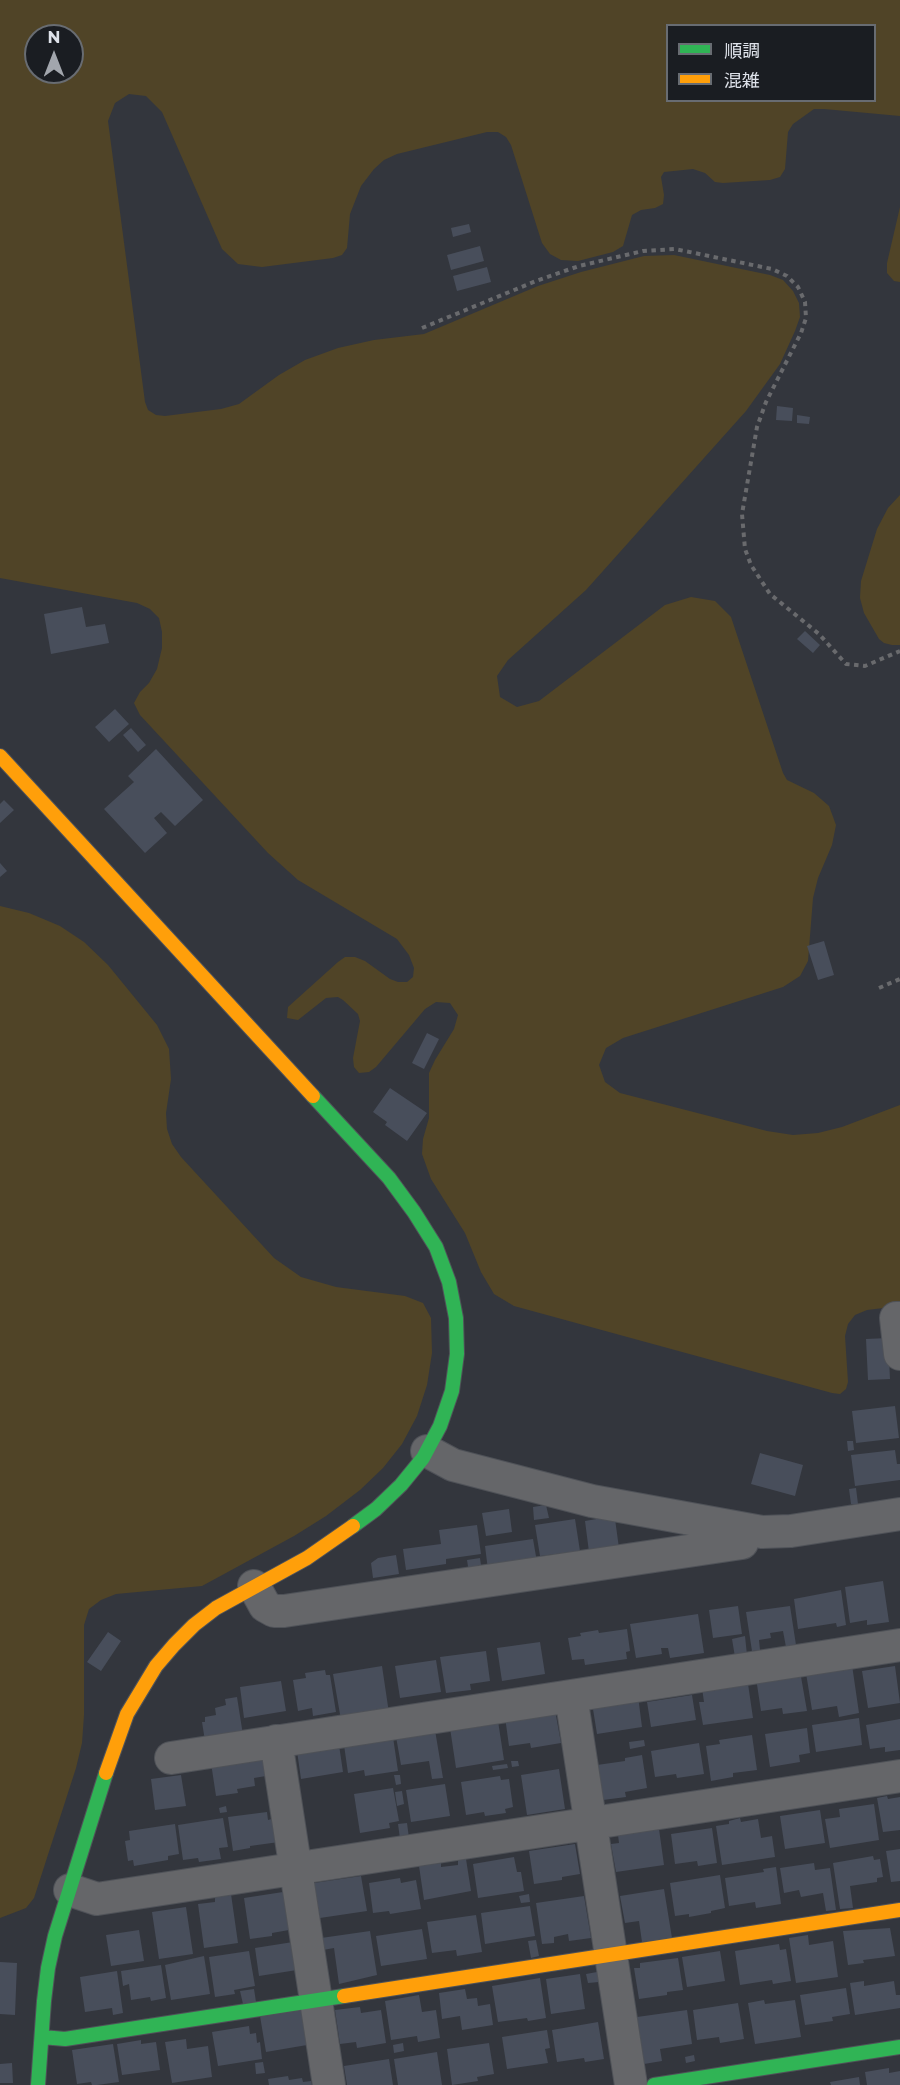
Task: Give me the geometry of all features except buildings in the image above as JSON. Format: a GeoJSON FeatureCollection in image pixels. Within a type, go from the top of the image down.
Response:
{"type":"FeatureCollection","features":[{"type":"Feature","properties":{"kind":"street"},"geometry":{"type":"LineString","coordinates":[[0,756],[362,1146],[389,1178],[436,1247],[449,1282],[456,1318],[457,1354],[452,1391],[440,1426],[427,1451],[401,1485],[367,1516],[307,1558],[216,1608],[194,1625],[174,1644],[140,1689],[117,1740],[55,1936],[48,1968],[38,2085]]}},
{"type":"Feature","properties":{"kind":"street"},"geometry":{"type":"LineString","coordinates":[[900,1318],[896,1318],[900,1354]]}},
{"type":"Feature","properties":{"kind":"street"},"geometry":{"type":"LineString","coordinates":[[427,1451],[453,1466],[592,1501],[744,1530],[791,1531],[900,1514]]}},
{"type":"Feature","properties":{"kind":"street"},"geometry":{"type":"LineString","coordinates":[[254,1586],[265,1606],[274,1611],[284,1611],[742,1543],[744,1530]]}},
{"type":"Feature","properties":{"kind":"street"},"geometry":{"type":"LineString","coordinates":[[171,1758],[900,1646]]}},
{"type":"Feature","properties":{"kind":"street"},"geometry":{"type":"LineString","coordinates":[[571,1696],[631,2085]]}},
{"type":"Feature","properties":{"kind":"street"},"geometry":{"type":"LineString","coordinates":[[276,1741],[329,2085]]}},
{"type":"Feature","properties":{"kind":"street"},"geometry":{"type":"LineString","coordinates":[[69,1890],[97,1899],[900,1776]]}},
{"type":"Feature","properties":{"kind":"street"},"geometry":{"type":"LineString","coordinates":[[42,2037],[64,2039],[900,1910]]}},
{"type":"Feature","properties":{"kind":"street"},"geometry":{"type":"LineString","coordinates":[[654,2085],[900,2047]]}},
{"type":"Feature","properties":{"kind":"path"},"geometry":{"type":"LineString","coordinates":[[422,328],[536,281],[579,266],[643,251],[675,249],[772,269],[787,276],[798,287],[805,302],[806,318],[801,333],[766,402],[757,427],[742,514],[745,549],[751,565],[770,594],[819,634],[846,664],[865,666],[900,651]]}},
{"type":"Feature","properties":{"kind":"path"},"geometry":{"type":"LineString","coordinates":[[879,988],[900,979]]}},
{"type":"Feature","properties":{"kind":"shaded area"},"geometry":{"type":"Polygon","coordinates":[[[0,0],[900,0],[900,116],[814,109],[793,124],[788,132],[785,169],[780,177],[770,180],[723,183],[715,182],[705,173],[693,169],[664,172],[661,177],[663,204],[632,215],[623,246],[613,252],[578,261],[561,260],[550,254],[542,243],[511,145],[506,137],[498,132],[487,132],[397,154],[384,160],[361,186],[350,214],[347,248],[342,255],[262,267],[238,264],[222,249],[162,112],[146,96],[129,94],[115,103],[108,121],[145,402],[148,410],[156,415],[165,416],[221,409],[239,404],[279,375],[305,360],[338,348],[374,340],[424,334],[538,286],[644,256],[674,255],[770,275],[783,280],[793,291],[799,303],[800,317],[795,331],[780,364],[746,411],[586,590],[508,660],[497,676],[500,697],[517,707],[539,701],[665,605],[691,597],[715,601],[731,617],[783,773],[787,780],[814,793],[829,806],[836,825],[832,845],[818,878],[813,898],[808,961],[800,976],[783,987],[623,1038],[606,1048],[599,1065],[605,1082],[620,1093],[767,1131],[793,1135],[818,1133],[842,1127],[900,1105],[900,1306],[867,1310],[855,1315],[848,1324],[845,1336],[848,1382],[846,1389],[840,1394],[832,1393],[514,1306],[494,1294],[481,1272],[465,1233],[431,1179],[422,1154],[423,1139],[429,1118],[429,1073],[454,1029],[458,1015],[450,1003],[436,1002],[425,1009],[376,1067],[369,1072],[359,1073],[354,1067],[353,1058],[360,1021],[358,1014],[343,1000],[338,997],[326,998],[298,1020],[287,1018],[288,1007],[345,957],[355,957],[365,961],[398,982],[407,982],[413,977],[414,968],[409,955],[397,939],[298,880],[268,853],[140,715],[134,703],[157,669],[162,648],[159,618],[150,609],[137,603],[0,578],[0,0]]]}},
{"type":"Feature","properties":{"kind":"shaded area"},"geometry":{"type":"Polygon","coordinates":[[[900,207],[900,282],[894,281],[887,273],[887,263],[900,207]]]}},
{"type":"Feature","properties":{"kind":"shaded area"},"geometry":{"type":"Polygon","coordinates":[[[900,495],[900,645],[892,645],[879,639],[864,613],[860,598],[861,581],[877,529],[888,508],[900,495]]]}},
{"type":"Feature","properties":{"kind":"shaded area"},"geometry":{"type":"Polygon","coordinates":[[[0,906],[29,913],[60,926],[84,942],[108,965],[157,1025],[169,1049],[171,1079],[166,1113],[167,1129],[172,1144],[181,1157],[274,1258],[301,1277],[336,1287],[405,1296],[423,1303],[431,1318],[432,1353],[427,1385],[417,1416],[402,1444],[383,1468],[360,1490],[326,1516],[202,1586],[116,1594],[101,1600],[89,1609],[84,1625],[82,1743],[76,1768],[34,1898],[26,1908],[0,1918],[0,906]]]}},
{"type":"Feature","properties":{"kind":"traffic: fast"},"geometry":{"type":"LineString","coordinates":[[313,1096],[389,1178],[414,1212],[436,1247],[449,1282],[456,1318],[457,1354],[452,1391],[440,1426],[423,1458],[401,1485],[376,1509],[353,1526]]}},
{"type":"Feature","properties":{"kind":"traffic: fast"},"geometry":{"type":"LineString","coordinates":[[38,2085],[48,1968],[55,1936],[106,1773]]}},
{"type":"Feature","properties":{"kind":"traffic: fast"},"geometry":{"type":"LineString","coordinates":[[42,2037],[65,2039],[344,1996]]}},
{"type":"Feature","properties":{"kind":"traffic: fast"},"geometry":{"type":"LineString","coordinates":[[654,2085],[900,2047]]}},
{"type":"Feature","properties":{"kind":"traffic: slow"},"geometry":{"type":"LineString","coordinates":[[0,756],[313,1096]]}},
{"type":"Feature","properties":{"kind":"traffic: slow"},"geometry":{"type":"LineString","coordinates":[[106,1773],[127,1714],[156,1666],[174,1645],[216,1608],[307,1558],[353,1526]]}},
{"type":"Feature","properties":{"kind":"traffic: slow"},"geometry":{"type":"LineString","coordinates":[[344,1996],[900,1910]]}}]}
